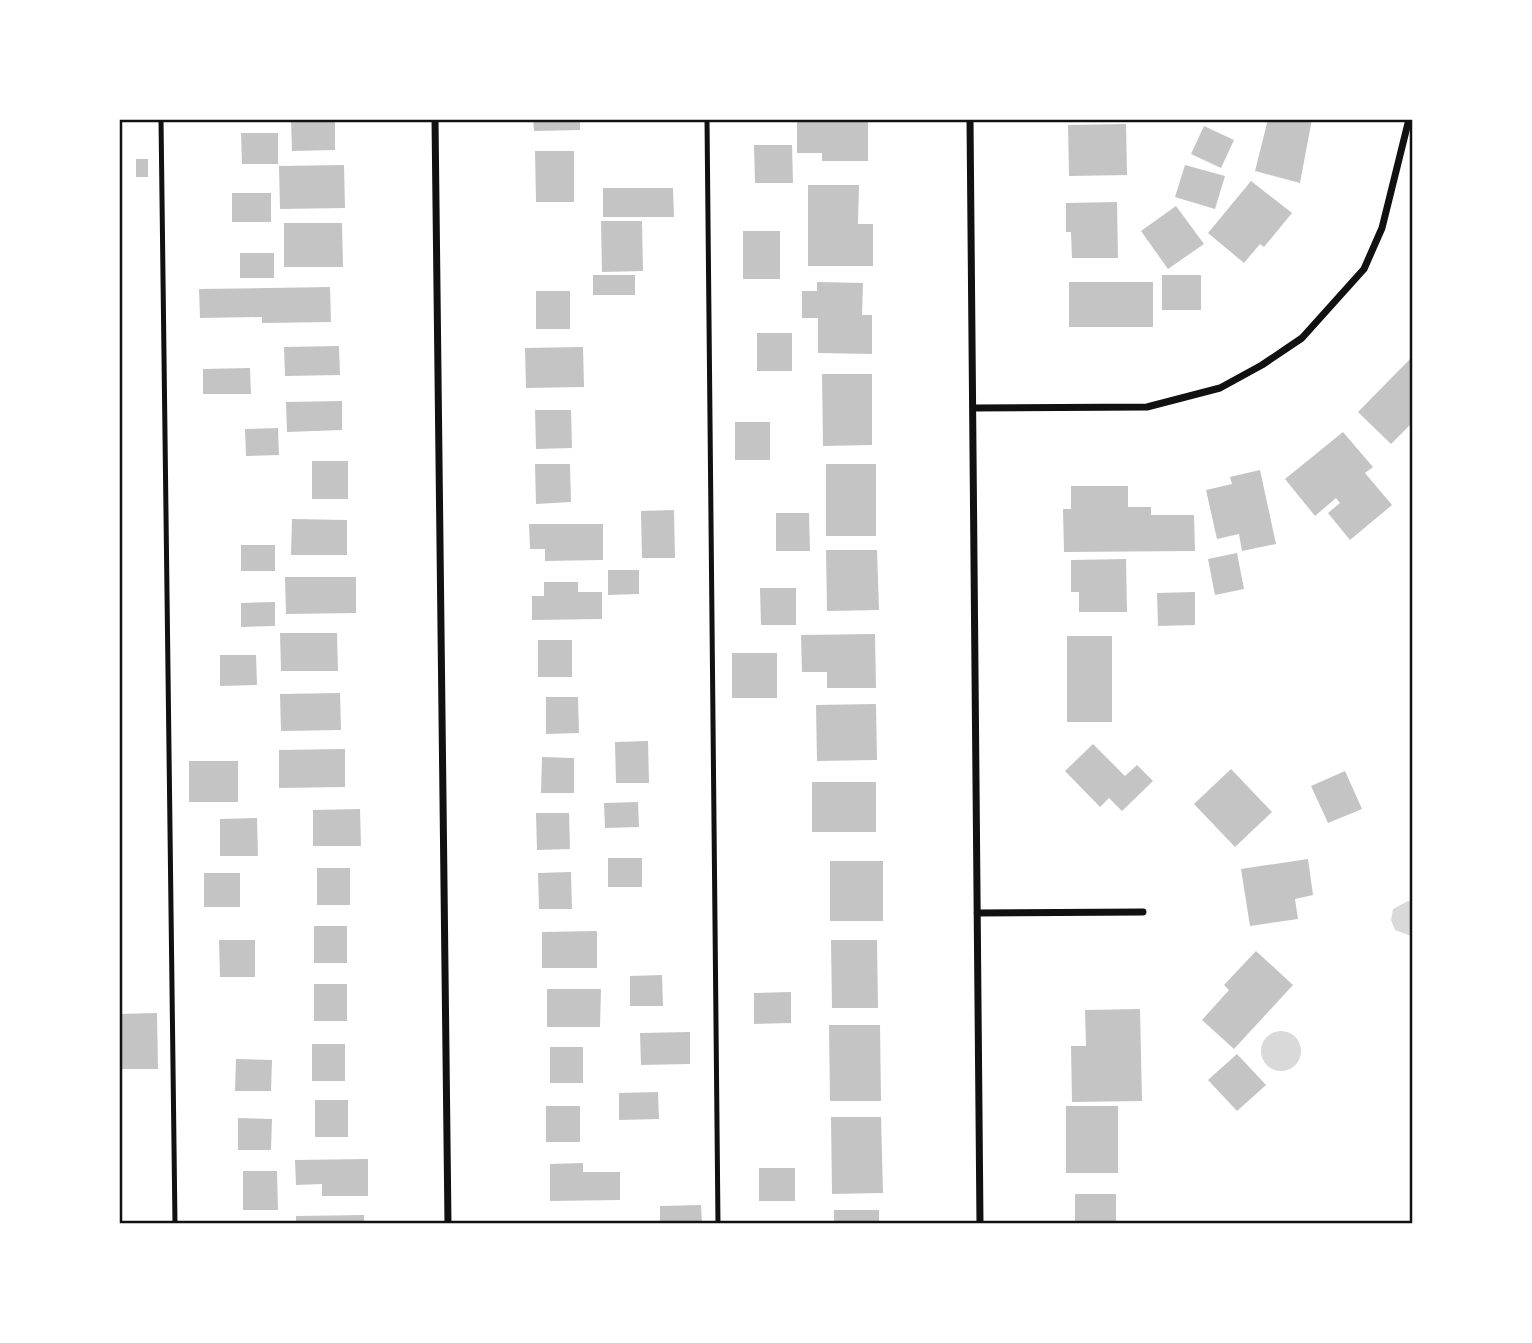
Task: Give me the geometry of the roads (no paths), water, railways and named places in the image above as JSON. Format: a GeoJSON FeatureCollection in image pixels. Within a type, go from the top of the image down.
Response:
{"type":"FeatureCollection","features":[{"type":"Feature","properties":{"kind":"street"},"geometry":{"type":"LineString","coordinates":[[435,119],[448,1224]]}},
{"type":"Feature","properties":{"kind":"street"},"geometry":{"type":"LineString","coordinates":[[970,119],[980,1224]]}},
{"type":"Feature","properties":{"kind":"street"},"geometry":{"type":"LineString","coordinates":[[973,408],[1147,407],[1220,388],[1262,365],[1302,338],[1364,269],[1382,228],[1409,119]]}},
{"type":"Feature","properties":{"kind":"street"},"geometry":{"type":"LineString","coordinates":[[977,913],[1143,912]]}},
{"type":"Feature","properties":{"kind":"lane"},"geometry":{"type":"LineString","coordinates":[[161,119],[175,1224]]}},
{"type":"Feature","properties":{"kind":"lane"},"geometry":{"type":"LineString","coordinates":[[707,119],[718,1224]]}}]}
